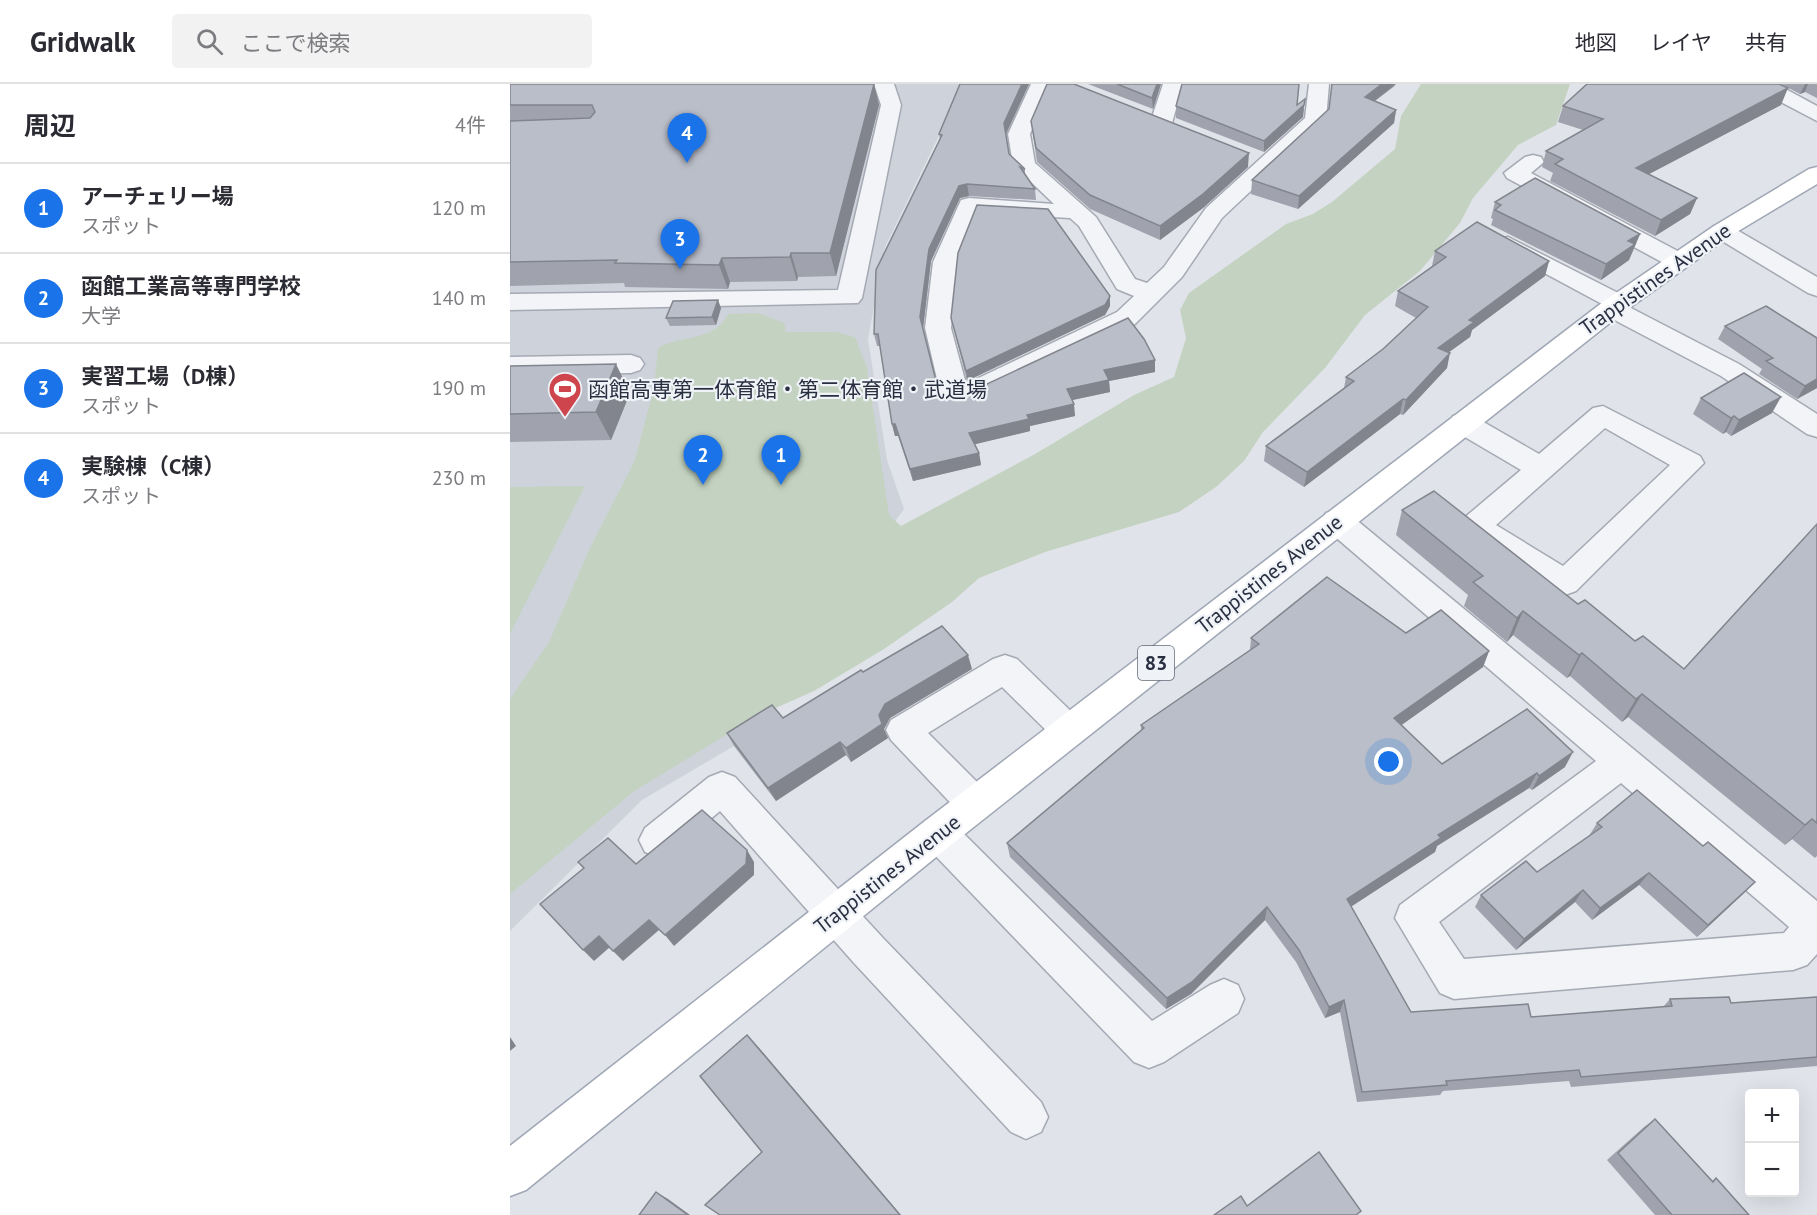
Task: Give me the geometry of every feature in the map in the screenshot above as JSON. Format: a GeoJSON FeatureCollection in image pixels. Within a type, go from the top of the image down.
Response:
{"type":"FeatureCollection","features":[{"type":"Feature","properties":{"kind":"main road","name":"Trappistines Avenue"},"geometry":{"type":"LineString","coordinates":[[510,1174],[938,833],[1615,305],[1722,231],[1817,174]]}},
{"type":"Feature","properties":{"kind":"street"},"geometry":{"type":"LineString","coordinates":[[510,302],[849,298],[891,105],[884,84]]}},
{"type":"Feature","properties":{"kind":"street"},"geometry":{"type":"LineString","coordinates":[[1041,84],[1019,134],[1024,165],[1088,222],[1126,284],[1153,294]]}},
{"type":"Feature","properties":{"kind":"street"},"geometry":{"type":"LineString","coordinates":[[1161,123],[1173,84]]}},
{"type":"Feature","properties":{"kind":"street"},"geometry":{"type":"LineString","coordinates":[[1076,211],[1034,211],[969,205],[945,262],[938,328],[956,400],[1126,318],[1173,272],[1214,213],[1257,160],[1315,120],[1319,84]]}},
{"type":"Feature","properties":{"kind":"street"},"geometry":{"type":"LineString","coordinates":[[1761,84],[1817,115]]}},
{"type":"Feature","properties":{"kind":"street"},"geometry":{"type":"LineString","coordinates":[[1140,114],[1183,131]]}},
{"type":"Feature","properties":{"kind":"street"},"geometry":{"type":"LineString","coordinates":[[1533,162],[1515,173],[1678,261]]}},
{"type":"Feature","properties":{"kind":"street"},"geometry":{"type":"LineString","coordinates":[[1722,231],[1817,288]]}},
{"type":"Feature","properties":{"kind":"street"},"geometry":{"type":"LineString","coordinates":[[1490,234],[1730,370],[1817,427]]}},
{"type":"Feature","properties":{"kind":"street"},"geometry":{"type":"LineString","coordinates":[[510,366],[631,364]]}},
{"type":"Feature","properties":{"kind":"street"},"geometry":{"type":"LineString","coordinates":[[1603,416],[1690,463],[1565,583],[1475,526],[1539,470],[1603,416]]}},
{"type":"Feature","properties":{"kind":"street"},"geometry":{"type":"LineString","coordinates":[[1462,423],[1541,469],[1539,470]]}},
{"type":"Feature","properties":{"kind":"street"},"geometry":{"type":"LineString","coordinates":[[1337,521],[1623,761],[1817,926],[1793,951],[1454,979],[1414,918],[1623,761]]}},
{"type":"Feature","properties":{"kind":"street"},"geometry":{"type":"LineString","coordinates":[[975,804],[903,730],[1005,669],[1069,731]]}},
{"type":"Feature","properties":{"kind":"street"},"geometry":{"type":"LineString","coordinates":[[658,840],[722,788],[836,915],[1026,1117]]}},
{"type":"Feature","properties":{"kind":"street"},"geometry":{"type":"LineString","coordinates":[[938,833],[1149,1047],[1224,999]]}},
{"type":"Feature","properties":{"kind":"shaded area"},"geometry":{"type":"Polygon","coordinates":[[[510,84],[964,84],[885,247],[868,339],[887,460],[904,509],[734,746],[642,800],[510,931],[510,84]]]}},
{"type":"Feature","properties":{"kind":"green space"},"geometry":{"type":"Polygon","coordinates":[[[1421,84],[1570,84],[1556,125],[1518,145],[1473,198],[1460,223],[1420,271],[1365,315],[1325,368],[1263,432],[1244,461],[1216,487],[1179,512],[1045,552],[979,578],[952,602],[884,649],[814,691],[755,717],[633,792],[510,894],[510,699],[549,642],[589,550],[635,460],[654,387],[658,348],[715,329],[728,314],[758,313],[784,323],[786,332],[836,332],[855,337],[867,368],[889,515],[901,526],[1035,454],[1134,395],[1174,377],[1186,338],[1180,310],[1189,293],[1286,224],[1313,214],[1332,202],[1395,149],[1401,116],[1421,84]]]}},
{"type":"Feature","properties":{"kind":"green space"},"geometry":{"type":"Polygon","coordinates":[[[585,486],[510,634],[510,487],[585,486]]]}},
{"type":"Feature","properties":{"kind":"building"},"geometry":{"type":"Polygon","coordinates":[[[510,84],[874,84],[830,253],[791,253],[790,257],[722,258],[719,265],[615,263],[617,260],[510,262],[510,121],[590,118],[595,112],[592,105],[510,105],[510,84]]]}},
{"type":"Feature","properties":{"kind":"building"},"geometry":{"type":"Polygon","coordinates":[[[960,84],[1022,84],[1004,123],[1009,154],[1025,169],[1020,167],[1035,189],[967,184],[959,186],[929,249],[920,317],[938,389],[943,396],[955,399],[1128,318],[1144,339],[1155,360],[1104,370],[1109,380],[1067,389],[1074,404],[1027,415],[1029,419],[969,433],[979,453],[910,469],[895,424],[892,424],[878,334],[874,334],[876,270],[942,135],[939,134],[960,84]]]}},
{"type":"Feature","properties":{"kind":"building"},"geometry":{"type":"Polygon","coordinates":[[[1047,84],[1074,84],[1249,153],[1203,194],[1160,226],[1090,195],[1036,148],[1031,121],[1047,84]]]}},
{"type":"Feature","properties":{"kind":"building"},"geometry":{"type":"Polygon","coordinates":[[[1117,84],[1157,84],[1152,98],[1117,84]]]}},
{"type":"Feature","properties":{"kind":"building"},"geometry":{"type":"Polygon","coordinates":[[[1182,84],[1299,84],[1297,105],[1305,99],[1304,105],[1264,141],[1176,106],[1182,84]]]}},
{"type":"Feature","properties":{"kind":"building"},"geometry":{"type":"Polygon","coordinates":[[[1332,84],[1382,84],[1365,97],[1396,110],[1299,196],[1252,180],[1329,109],[1332,84]]]}},
{"type":"Feature","properties":{"kind":"building"},"geometry":{"type":"Polygon","coordinates":[[[1587,84],[1779,84],[1788,88],[1636,168],[1697,198],[1661,220],[1555,164],[1563,159],[1546,151],[1603,119],[1563,106],[1587,84]]]}},
{"type":"Feature","properties":{"kind":"building"},"geometry":{"type":"Polygon","coordinates":[[[1535,178],[1640,234],[1628,241],[1635,244],[1606,264],[1495,210],[1501,205],[1495,202],[1535,178]]]}},
{"type":"Feature","properties":{"kind":"building"},"geometry":{"type":"Polygon","coordinates":[[[977,205],[1048,209],[1110,296],[1105,305],[966,371],[951,318],[958,253],[977,205]]]}},
{"type":"Feature","properties":{"kind":"building"},"geometry":{"type":"Polygon","coordinates":[[[1477,222],[1549,261],[1469,320],[1474,322],[1438,348],[1450,353],[1406,400],[1403,399],[1307,472],[1266,446],[1354,381],[1346,377],[1383,349],[1428,307],[1398,291],[1446,257],[1435,251],[1477,222]]]}},
{"type":"Feature","properties":{"kind":"building"},"geometry":{"type":"Polygon","coordinates":[[[718,300],[712,317],[666,318],[673,301],[718,300]]]}},
{"type":"Feature","properties":{"kind":"building"},"geometry":{"type":"Polygon","coordinates":[[[1766,306],[1817,338],[1817,379],[1805,386],[1766,361],[1773,358],[1725,326],[1766,306]]]}},
{"type":"Feature","properties":{"kind":"building"},"geometry":{"type":"Polygon","coordinates":[[[616,364],[596,412],[510,414],[510,366],[616,364]]]}},
{"type":"Feature","properties":{"kind":"building"},"geometry":{"type":"Polygon","coordinates":[[[1744,373],[1781,397],[1739,420],[1734,416],[1731,418],[1701,398],[1744,373]]]}},
{"type":"Feature","properties":{"kind":"building"},"geometry":{"type":"Polygon","coordinates":[[[1434,491],[1578,604],[1585,600],[1635,641],[1643,636],[1684,669],[1817,524],[1817,823],[1812,819],[1805,825],[1642,694],[1636,699],[1582,653],[1579,655],[1523,611],[1517,618],[1473,582],[1483,576],[1402,510],[1434,491]]]}},
{"type":"Feature","properties":{"kind":"building"},"geometry":{"type":"Polygon","coordinates":[[[1327,577],[1406,633],[1441,610],[1489,651],[1394,718],[1442,764],[1527,709],[1573,752],[1539,776],[1537,773],[1438,835],[1441,838],[1347,899],[1411,1012],[1528,1004],[1531,1017],[1672,1006],[1670,999],[1729,997],[1731,1003],[1817,997],[1817,1057],[1581,1077],[1579,1070],[1446,1081],[1447,1085],[1362,1092],[1344,1000],[1329,1007],[1299,950],[1267,907],[1192,982],[1167,998],[1007,843],[1144,728],[1141,725],[1259,644],[1251,638],[1327,577]]]}},
{"type":"Feature","properties":{"kind":"building"},"geometry":{"type":"Polygon","coordinates":[[[942,626],[968,655],[885,704],[879,715],[882,724],[846,748],[840,742],[768,788],[727,733],[772,705],[783,718],[861,670],[863,672],[942,626]]]}},
{"type":"Feature","properties":{"kind":"building"},"geometry":{"type":"Polygon","coordinates":[[[1637,790],[1703,846],[1708,842],[1755,882],[1708,925],[1649,873],[1600,908],[1583,890],[1524,939],[1481,895],[1526,861],[1537,872],[1602,827],[1597,823],[1637,790]]]}},
{"type":"Feature","properties":{"kind":"building"},"geometry":{"type":"Polygon","coordinates":[[[702,810],[747,850],[746,864],[665,935],[649,920],[613,951],[599,936],[583,950],[540,904],[584,868],[578,862],[608,838],[636,864],[702,810]]]}},
{"type":"Feature","properties":{"kind":"building"},"geometry":{"type":"Polygon","coordinates":[[[747,1035],[900,1215],[720,1215],[705,1205],[762,1152],[700,1076],[747,1035]]]}},
{"type":"Feature","properties":{"kind":"building"},"geometry":{"type":"Polygon","coordinates":[[[1655,1119],[1713,1182],[1716,1178],[1749,1215],[1672,1215],[1618,1153],[1655,1119]]]}},
{"type":"Feature","properties":{"kind":"building"},"geometry":{"type":"Polygon","coordinates":[[[1319,1152],[1361,1211],[1356,1215],[1214,1215],[1241,1196],[1247,1206],[1319,1152]]]}},
{"type":"Feature","properties":{"kind":"building"},"geometry":{"type":"Polygon","coordinates":[[[656,1192],[688,1215],[639,1215],[656,1192]]]}},
{"type":"Feature","properties":{"kind":"place","name":"実験棟（C棟）"},"geometry":{"type":"Point","coordinates":[687,163]}},
{"type":"Feature","properties":{"kind":"place","name":"実習工場（D棟）"},"geometry":{"type":"Point","coordinates":[680,269]}},
{"type":"Feature","properties":{"kind":"place","name":"函館高専第一体育館・第二体育館・武道場"},"geometry":{"type":"Point","coordinates":[565,418]}},
{"type":"Feature","properties":{"kind":"place","name":"函館工業高等専門学校"},"geometry":{"type":"Point","coordinates":[703,485]}},
{"type":"Feature","properties":{"kind":"place","name":"アーチェリー場"},"geometry":{"type":"Point","coordinates":[781,485]}}]}
